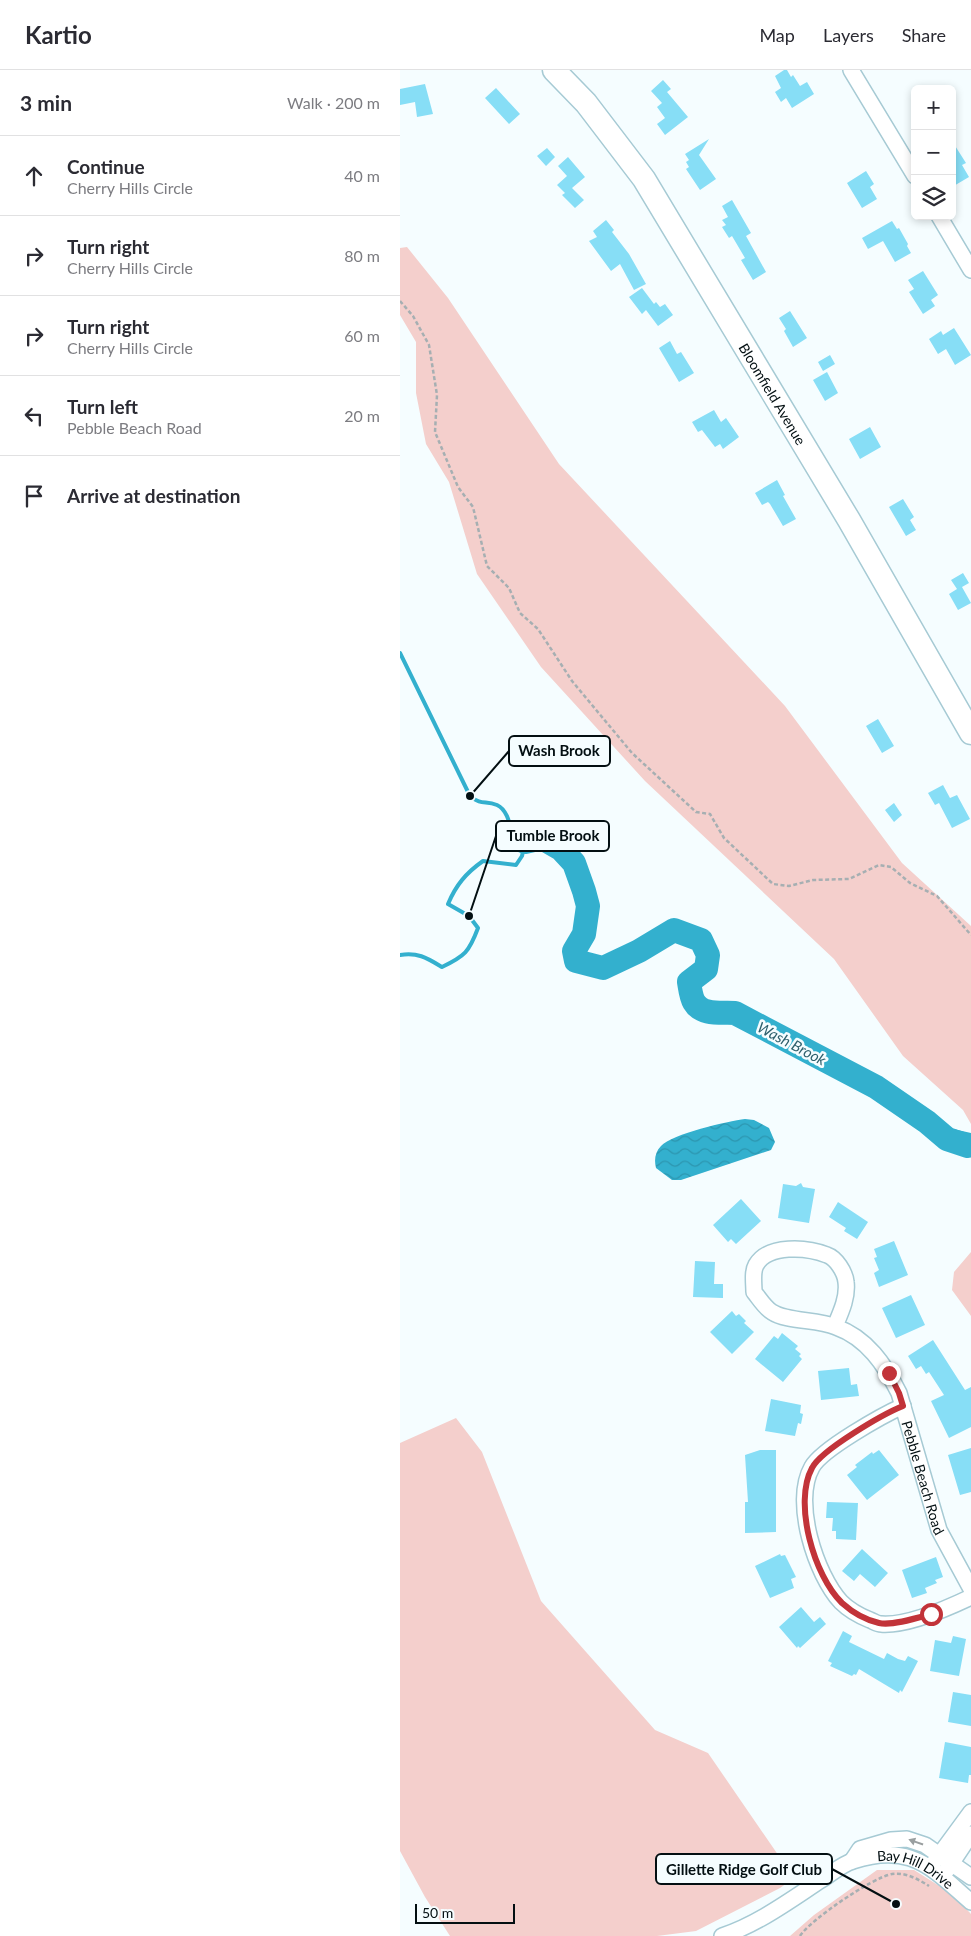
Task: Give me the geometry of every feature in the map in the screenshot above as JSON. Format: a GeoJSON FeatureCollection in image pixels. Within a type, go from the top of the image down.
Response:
{"type":"FeatureCollection","features":[{"type":"Feature","properties":{"kind":"main road","name":"Bloomfield Avenue"},"geometry":{"type":"LineString","coordinates":[[554,70],[586,103],[644,179],[849,520],[971,733]]}},
{"type":"Feature","properties":{"kind":"street"},"geometry":{"type":"LineString","coordinates":[[851,70],[914,175]]}},
{"type":"Feature","properties":{"kind":"street"},"geometry":{"type":"LineString","coordinates":[[941,220],[971,270]]}},
{"type":"Feature","properties":{"kind":"street","name":"Pebble Beach Road"},"geometry":{"type":"LineString","coordinates":[[836,1326],[845,1298],[846,1281],[839,1265],[828,1255],[799,1249],[780,1249],[767,1253],[756,1266],[754,1292],[772,1312],[836,1326],[847,1331],[875,1354],[889,1373],[899,1393],[939,1530],[971,1589]]}},
{"type":"Feature","properties":{"kind":"street"},"geometry":{"type":"LineString","coordinates":[[903,1406],[876,1419],[829,1451],[812,1466],[804,1510],[806,1527],[814,1551],[824,1578],[841,1602],[859,1616],[880,1624],[931,1614],[971,1597]]}},
{"type":"Feature","properties":{"kind":"street"},"geometry":{"type":"LineString","coordinates":[[929,1868],[971,1812]]}},
{"type":"Feature","properties":{"kind":"street"},"geometry":{"type":"LineString","coordinates":[[937,1882],[971,1834]]}},
{"type":"Feature","properties":{"kind":"street","name":"Bay Hill Drive"},"geometry":{"type":"LineString","coordinates":[[852,1861],[860,1849],[891,1840],[907,1839],[925,1845],[971,1877]]}},
{"type":"Feature","properties":{"kind":"street","name":"Bay Hill Drive"},"geometry":{"type":"LineString","coordinates":[[722,1936],[742,1929],[852,1861],[896,1854],[910,1858],[929,1868],[937,1882],[971,1902]]}},
{"type":"Feature","properties":{"kind":"path"},"geometry":{"type":"LineString","coordinates":[[400,301],[413,316],[429,345],[436,395],[435,432],[458,487],[473,508],[487,566],[509,588],[520,613],[538,629],[572,681],[632,753],[696,812],[710,814],[724,838],[774,884],[789,886],[813,880],[849,879],[879,865],[891,867],[910,883],[937,896],[971,935]]}},
{"type":"Feature","properties":{"kind":"path"},"geometry":{"type":"LineString","coordinates":[[800,1936],[804,1929],[819,1917],[879,1877],[894,1874],[937,1882]]}},
{"type":"Feature","properties":{"kind":"shaded area"},"geometry":{"type":"Polygon","coordinates":[[[407,247],[448,298],[559,464],[785,706],[902,863],[971,926],[971,1124],[963,1110],[903,1056],[834,959],[645,781],[541,667],[477,574],[449,482],[426,444],[416,393],[416,342],[400,315],[400,248],[407,247]]]}},
{"type":"Feature","properties":{"kind":"shaded area"},"geometry":{"type":"Polygon","coordinates":[[[971,1252],[971,1316],[952,1290],[954,1272],[971,1252]]]}},
{"type":"Feature","properties":{"kind":"shaded area"},"geometry":{"type":"Polygon","coordinates":[[[456,1418],[482,1452],[541,1601],[655,1730],[708,1753],[794,1878],[780,1888],[696,1931],[657,1936],[450,1936],[425,1897],[400,1851],[400,1443],[456,1418]]]}},
{"type":"Feature","properties":{"kind":"shaded area"},"geometry":{"type":"Polygon","coordinates":[[[877,1870],[914,1870],[952,1894],[971,1914],[971,1936],[790,1936],[814,1915],[877,1870]]]}},
{"type":"Feature","properties":{"kind":"water"},"geometry":{"type":"Polygon","coordinates":[[[922,1114],[940,1126],[971,1133],[971,1140],[950,1144],[915,1126],[922,1114]]]}},
{"type":"Feature","properties":{"kind":"water"},"geometry":{"type":"Polygon","coordinates":[[[745,1119],[754,1120],[769,1128],[775,1142],[771,1150],[681,1180],[672,1180],[656,1168],[656,1153],[667,1141],[701,1129],[745,1119]]]}},
{"type":"Feature","properties":{"kind":"building"},"geometry":{"type":"Polygon","coordinates":[[[787,70],[791,77],[793,75],[800,86],[807,82],[814,94],[792,108],[786,98],[781,102],[775,92],[781,88],[775,76],[787,70]]]}},
{"type":"Feature","properties":{"kind":"building"},"geometry":{"type":"Polygon","coordinates":[[[663,80],[671,89],[667,92],[688,117],[665,135],[657,124],[665,118],[657,107],[662,103],[651,91],[663,80]]]}},
{"type":"Feature","properties":{"kind":"building"},"geometry":{"type":"Polygon","coordinates":[[[425,84],[433,114],[417,117],[415,102],[400,105],[400,89],[425,84]]]}},
{"type":"Feature","properties":{"kind":"building"},"geometry":{"type":"Polygon","coordinates":[[[496,88],[520,114],[509,124],[485,98],[496,88]]]}},
{"type":"Feature","properties":{"kind":"building"},"geometry":{"type":"Polygon","coordinates":[[[709,139],[699,155],[716,179],[700,190],[686,169],[689,167],[686,162],[689,160],[685,154],[709,139]]]}},
{"type":"Feature","properties":{"kind":"building"},"geometry":{"type":"Polygon","coordinates":[[[956,147],[966,163],[962,165],[969,177],[956,185],[956,147]]]}},
{"type":"Feature","properties":{"kind":"building"},"geometry":{"type":"Polygon","coordinates":[[[547,148],[555,157],[546,166],[537,156],[547,148]]]}},
{"type":"Feature","properties":{"kind":"building"},"geometry":{"type":"Polygon","coordinates":[[[568,157],[585,177],[572,188],[584,200],[575,208],[562,195],[565,193],[557,185],[567,176],[558,166],[568,157]]]}},
{"type":"Feature","properties":{"kind":"building"},"geometry":{"type":"Polygon","coordinates":[[[866,171],[874,184],[870,187],[877,199],[862,208],[847,183],[866,171]]]}},
{"type":"Feature","properties":{"kind":"building"},"geometry":{"type":"Polygon","coordinates":[[[732,200],[751,233],[746,236],[766,272],[753,280],[741,260],[745,258],[732,236],[729,238],[722,227],[726,225],[722,220],[728,217],[722,206],[732,200]]]}},
{"type":"Feature","properties":{"kind":"building"},"geometry":{"type":"Polygon","coordinates":[[[606,220],[646,284],[634,290],[620,264],[611,271],[589,241],[597,237],[593,231],[606,220]]]}},
{"type":"Feature","properties":{"kind":"building"},"geometry":{"type":"Polygon","coordinates":[[[892,221],[897,229],[899,228],[911,253],[895,262],[883,241],[868,249],[862,238],[892,221]]]}},
{"type":"Feature","properties":{"kind":"building"},"geometry":{"type":"Polygon","coordinates":[[[923,271],[938,295],[931,300],[935,306],[923,314],[909,292],[914,289],[908,280],[923,271]]]}},
{"type":"Feature","properties":{"kind":"building"},"geometry":{"type":"Polygon","coordinates":[[[642,288],[654,304],[656,302],[660,307],[665,304],[673,315],[658,326],[646,310],[642,314],[629,297],[642,288]]]}},
{"type":"Feature","properties":{"kind":"building"},"geometry":{"type":"Polygon","coordinates":[[[790,311],[807,338],[793,347],[784,331],[786,329],[779,318],[790,311]]]}},
{"type":"Feature","properties":{"kind":"building"},"geometry":{"type":"Polygon","coordinates":[[[954,328],[971,355],[955,365],[946,349],[938,354],[929,339],[941,331],[943,335],[954,328]]]}},
{"type":"Feature","properties":{"kind":"building"},"geometry":{"type":"Polygon","coordinates":[[[670,341],[677,354],[681,352],[694,373],[679,382],[659,348],[670,341]]]}},
{"type":"Feature","properties":{"kind":"building"},"geometry":{"type":"Polygon","coordinates":[[[830,355],[835,364],[823,371],[818,362],[830,355]]]}},
{"type":"Feature","properties":{"kind":"building"},"geometry":{"type":"Polygon","coordinates":[[[827,372],[838,393],[825,401],[813,380],[827,372]]]}},
{"type":"Feature","properties":{"kind":"building"},"geometry":{"type":"Polygon","coordinates":[[[714,410],[721,422],[726,418],[739,437],[723,449],[720,444],[715,447],[702,430],[698,432],[692,422],[714,410]]]}},
{"type":"Feature","properties":{"kind":"building"},"geometry":{"type":"Polygon","coordinates":[[[870,427],[881,447],[860,459],[849,439],[870,427]]]}},
{"type":"Feature","properties":{"kind":"building"},"geometry":{"type":"Polygon","coordinates":[[[777,480],[785,495],[783,496],[796,519],[783,526],[770,504],[768,502],[762,505],[755,493],[777,480]]]}},
{"type":"Feature","properties":{"kind":"building"},"geometry":{"type":"Polygon","coordinates":[[[903,499],[914,517],[910,520],[916,530],[906,536],[889,507],[903,499]]]}},
{"type":"Feature","properties":{"kind":"building"},"geometry":{"type":"Polygon","coordinates":[[[963,573],[969,583],[962,587],[971,603],[958,610],[949,594],[957,589],[951,580],[963,573]]]}},
{"type":"Feature","properties":{"kind":"building"},"geometry":{"type":"Polygon","coordinates":[[[878,719],[894,746],[882,753],[866,726],[878,719]]]}},
{"type":"Feature","properties":{"kind":"building"},"geometry":{"type":"Polygon","coordinates":[[[943,785],[950,798],[957,795],[970,819],[952,828],[939,803],[935,805],[928,793],[943,785]]]}},
{"type":"Feature","properties":{"kind":"building"},"geometry":{"type":"Polygon","coordinates":[[[894,803],[902,815],[894,822],[885,810],[894,803]]]}},
{"type":"Feature","properties":{"kind":"building"},"geometry":{"type":"Polygon","coordinates":[[[801,1183],[803,1187],[815,1189],[809,1223],[778,1218],[783,1184],[796,1186],[801,1183]]]}},
{"type":"Feature","properties":{"kind":"building"},"geometry":{"type":"Polygon","coordinates":[[[741,1199],[761,1221],[736,1244],[731,1239],[728,1242],[713,1225],[741,1199]]]}},
{"type":"Feature","properties":{"kind":"building"},"geometry":{"type":"Polygon","coordinates":[[[838,1202],[868,1222],[857,1239],[844,1231],[846,1228],[829,1217],[838,1202]]]}},
{"type":"Feature","properties":{"kind":"building"},"geometry":{"type":"Polygon","coordinates":[[[894,1241],[908,1275],[879,1287],[874,1273],[879,1270],[874,1258],[877,1257],[874,1249],[894,1241]]]}},
{"type":"Feature","properties":{"kind":"building"},"geometry":{"type":"Polygon","coordinates":[[[695,1261],[715,1262],[714,1284],[723,1284],[723,1298],[693,1297],[695,1261]]]}},
{"type":"Feature","properties":{"kind":"building"},"geometry":{"type":"Polygon","coordinates":[[[911,1295],[925,1325],[896,1338],[882,1308],[911,1295]]]}},
{"type":"Feature","properties":{"kind":"building"},"geometry":{"type":"Polygon","coordinates":[[[732,1311],[736,1316],[739,1314],[746,1321],[744,1323],[754,1332],[732,1354],[710,1332],[732,1311]]]}},
{"type":"Feature","properties":{"kind":"building"},"geometry":{"type":"Polygon","coordinates":[[[782,1333],[798,1346],[795,1349],[801,1354],[799,1356],[802,1359],[783,1382],[755,1359],[774,1336],[778,1339],[782,1333]]]}},
{"type":"Feature","properties":{"kind":"building"},"geometry":{"type":"Polygon","coordinates":[[[933,1340],[965,1390],[971,1387],[971,1427],[949,1438],[931,1401],[944,1395],[929,1372],[926,1374],[921,1366],[916,1369],[908,1356],[933,1340]]]}},
{"type":"Feature","properties":{"kind":"building"},"geometry":{"type":"Polygon","coordinates":[[[849,1368],[851,1385],[857,1384],[859,1396],[821,1400],[818,1371],[849,1368]]]}},
{"type":"Feature","properties":{"kind":"building"},"geometry":{"type":"Polygon","coordinates":[[[771,1399],[801,1405],[800,1413],[803,1414],[801,1424],[798,1423],[795,1436],[765,1431],[771,1399]]]}},
{"type":"Feature","properties":{"kind":"building"},"geometry":{"type":"Polygon","coordinates":[[[971,1448],[971,1492],[960,1495],[948,1455],[971,1448]]]}},
{"type":"Feature","properties":{"kind":"building"},"geometry":{"type":"Polygon","coordinates":[[[760,1450],[776,1450],[776,1532],[745,1533],[745,1502],[748,1502],[745,1455],[760,1450]]]}},
{"type":"Feature","properties":{"kind":"building"},"geometry":{"type":"Polygon","coordinates":[[[879,1450],[899,1475],[867,1500],[847,1475],[857,1467],[855,1465],[872,1452],[873,1454],[879,1450]]]}},
{"type":"Feature","properties":{"kind":"building"},"geometry":{"type":"Polygon","coordinates":[[[827,1502],[858,1503],[856,1540],[836,1539],[836,1531],[832,1531],[833,1518],[826,1518],[827,1502]]]}},
{"type":"Feature","properties":{"kind":"building"},"geometry":{"type":"Polygon","coordinates":[[[862,1549],[888,1573],[875,1587],[860,1574],[854,1581],[842,1571],[862,1549]]]}},
{"type":"Feature","properties":{"kind":"building"},"geometry":{"type":"Polygon","coordinates":[[[780,1554],[781,1556],[785,1555],[796,1577],[791,1579],[794,1588],[770,1598],[755,1566],[780,1554]]]}},
{"type":"Feature","properties":{"kind":"building"},"geometry":{"type":"Polygon","coordinates":[[[936,1557],[943,1577],[935,1580],[937,1583],[925,1588],[927,1593],[912,1598],[902,1570],[936,1557]]]}},
{"type":"Feature","properties":{"kind":"building"},"geometry":{"type":"Polygon","coordinates":[[[801,1607],[814,1622],[820,1617],[826,1624],[800,1648],[798,1646],[797,1648],[779,1627],[801,1607]]]}},
{"type":"Feature","properties":{"kind":"building"},"geometry":{"type":"Polygon","coordinates":[[[843,1631],[852,1636],[849,1642],[884,1659],[887,1653],[905,1661],[908,1656],[918,1661],[902,1692],[900,1690],[899,1693],[859,1669],[856,1675],[852,1676],[830,1666],[832,1663],[828,1661],[843,1631]]]}},
{"type":"Feature","properties":{"kind":"building"},"geometry":{"type":"Polygon","coordinates":[[[953,1636],[966,1639],[959,1676],[930,1671],[935,1640],[951,1643],[953,1636]]]}},
{"type":"Feature","properties":{"kind":"building"},"geometry":{"type":"Polygon","coordinates":[[[953,1692],[971,1695],[971,1726],[948,1722],[953,1692]]]}},
{"type":"Feature","properties":{"kind":"building"},"geometry":{"type":"Polygon","coordinates":[[[945,1742],[971,1747],[971,1775],[969,1775],[968,1783],[939,1778],[945,1742]]]}},
{"type":"Feature","properties":{"kind":"waterway"},"geometry":{"type":"LineString","coordinates":[[400,653],[470,796],[478,801],[501,807],[508,819],[513,837],[525,842],[522,856],[516,865],[483,861],[471,870],[454,891],[448,904],[469,916],[478,928],[469,948],[461,956],[442,967],[427,958],[417,955],[400,955]]}},
{"type":"Feature","properties":{"kind":"waterway","name":"Wash Brook"},"geometry":{"type":"LineString","coordinates":[[525,842],[542,838],[561,849],[574,863],[588,906],[584,934],[574,951],[576,961],[603,968],[639,951],[674,930],[701,940],[708,955],[706,969],[689,982],[692,998],[698,1006],[707,1011],[735,1013],[876,1087],[927,1122],[947,1139],[968,1146],[971,1145]]}},
{"type":"Feature","properties":{"kind":"place","name":"Wash Brook"},"geometry":{"type":"Point","coordinates":[470,796]}},
{"type":"Feature","properties":{"kind":"place","name":"Tumble Brook"},"geometry":{"type":"Point","coordinates":[469,916]}},
{"type":"Feature","properties":{"kind":"place","name":"Gillette Ridge Golf Club"},"geometry":{"type":"Point","coordinates":[896,1904]}},
{"type":"Feature","properties":{"kind":"route"},"geometry":{"type":"LineString","coordinates":[[889,1373],[903,1406],[876,1419],[829,1451],[812,1466],[805,1497],[806,1527],[824,1578],[841,1602],[859,1616],[880,1624],[931,1614]]}}]}
